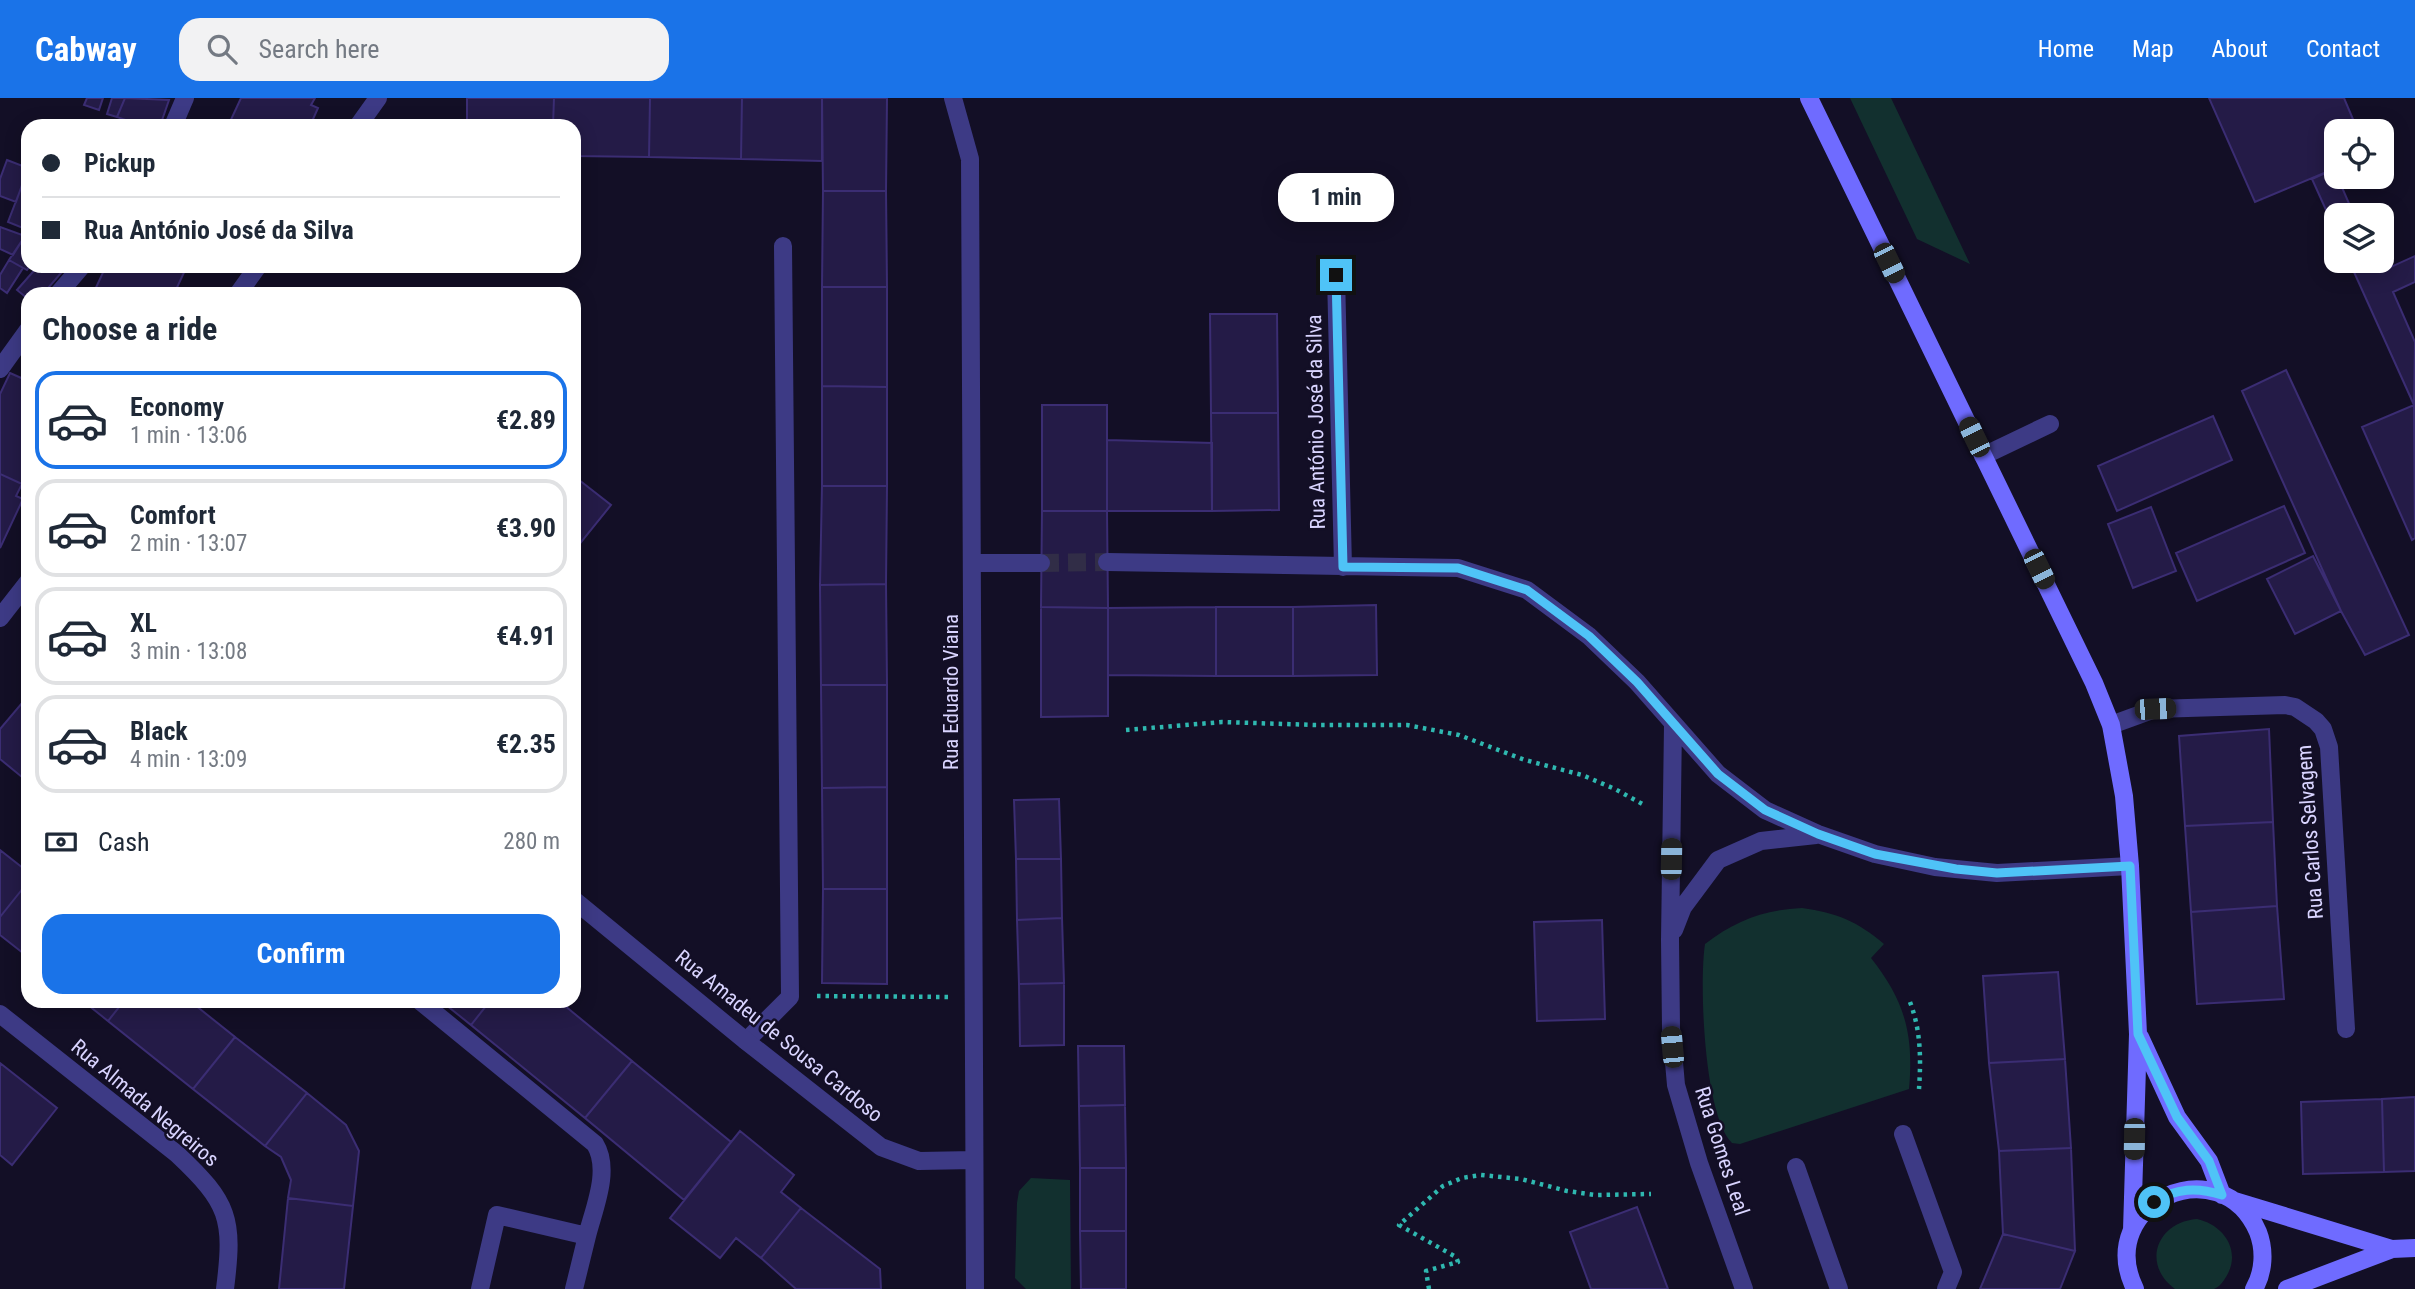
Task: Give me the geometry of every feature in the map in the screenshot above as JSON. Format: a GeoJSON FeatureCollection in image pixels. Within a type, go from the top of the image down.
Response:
{"type":"FeatureCollection","features":[{"type":"Feature","properties":{"kind":"street"},"geometry":{"type":"LineString","coordinates":[[176,119],[185,98]]}},
{"type":"Feature","properties":{"kind":"street"},"geometry":{"type":"LineString","coordinates":[[363,119],[378,98]]}},
{"type":"Feature","properties":{"kind":"street","name":"Rua Eduardo Viana"},"geometry":{"type":"LineString","coordinates":[[953,98],[970,159],[975,1289]]}},
{"type":"Feature","properties":{"kind":"street"},"geometry":{"type":"LineString","coordinates":[[1808,98],[2094,682],[2111,725],[2124,796],[2138,1034],[2132,1230],[2126,1253],[2131,1285]]}},
{"type":"Feature","properties":{"kind":"street"},"geometry":{"type":"LineString","coordinates":[[746,1041],[790,997],[783,246]]}},
{"type":"Feature","properties":{"kind":"street"},"geometry":{"type":"LineString","coordinates":[[64,287],[76,273]]}},
{"type":"Feature","properties":{"kind":"street","name":"Rua António José da Silva"},"geometry":{"type":"LineString","coordinates":[[1336,275],[1343,567]]}},
{"type":"Feature","properties":{"kind":"street"},"geometry":{"type":"LineString","coordinates":[[0,369],[21,340]]}},
{"type":"Feature","properties":{"kind":"street"},"geometry":{"type":"LineString","coordinates":[[1983,456],[2050,424]]}},
{"type":"Feature","properties":{"kind":"street"},"geometry":{"type":"LineString","coordinates":[[1107,562],[1458,568],[1527,590],[1589,636],[1637,682],[1718,774],[1765,810],[1818,834],[1875,854],[1935,867],[1997,873],[2130,866]]}},
{"type":"Feature","properties":{"kind":"street"},"geometry":{"type":"LineString","coordinates":[[973,563],[1041,563]]}},
{"type":"Feature","properties":{"kind":"street"},"geometry":{"type":"LineString","coordinates":[[0,618],[21,591]]}},
{"type":"Feature","properties":{"kind":"street","name":"Rua Carlos Selvagem"},"geometry":{"type":"LineString","coordinates":[[2111,725],[2155,709],[2285,705],[2306,714],[2323,729],[2329,747],[2346,1029]]}},
{"type":"Feature","properties":{"kind":"street","name":"Rua Gomes Leal"},"geometry":{"type":"LineString","coordinates":[[1673,725],[1670,940],[1671,1028],[1676,1085],[1699,1163],[1744,1289]]}},
{"type":"Feature","properties":{"kind":"street","name":"Rua Gomes Leal"},"geometry":{"type":"LineString","coordinates":[[1670,940],[1683,907],[1718,860],[1761,841],[1818,834]]}},
{"type":"Feature","properties":{"kind":"street","name":"Rua Amadeu de Sousa Cardoso"},"geometry":{"type":"LineString","coordinates":[[581,906],[881,1147],[919,1161],[974,1160]]}},
{"type":"Feature","properties":{"kind":"street"},"geometry":{"type":"LineString","coordinates":[[429,1008],[595,1144],[600,1152],[603,1170],[574,1289]]}},
{"type":"Feature","properties":{"kind":"street","name":"Rua Almada Negreiros"},"geometry":{"type":"LineString","coordinates":[[0,1014],[177,1154],[203,1179],[219,1199],[228,1227],[229,1251],[225,1289]]}},
{"type":"Feature","properties":{"kind":"street"},"geometry":{"type":"LineString","coordinates":[[2138,1034],[2177,1117],[2209,1161],[2227,1197],[2249,1217],[2260,1237],[2262,1261],[2254,1289]]}},
{"type":"Feature","properties":{"kind":"street"},"geometry":{"type":"LineString","coordinates":[[1903,1133],[1953,1272],[1946,1289]]}},
{"type":"Feature","properties":{"kind":"street"},"geometry":{"type":"LineString","coordinates":[[1796,1167],[1839,1289]]}},
{"type":"Feature","properties":{"kind":"street"},"geometry":{"type":"LineString","coordinates":[[2132,1230],[2145,1210],[2164,1196],[2199,1189],[2392,1249]]}},
{"type":"Feature","properties":{"kind":"street"},"geometry":{"type":"LineString","coordinates":[[480,1289],[497,1214],[587,1236]]}},
{"type":"Feature","properties":{"kind":"street"},"geometry":{"type":"LineString","coordinates":[[2287,1289],[2392,1249],[2415,1248]]}},
{"type":"Feature","properties":{"kind":"path"},"geometry":{"type":"LineString","coordinates":[[1126,730],[1222,722],[1407,725],[1459,735],[1525,760],[1582,775],[1615,789],[1646,807]]}},
{"type":"Feature","properties":{"kind":"path"},"geometry":{"type":"LineString","coordinates":[[790,997],[974,998]]}},
{"type":"Feature","properties":{"kind":"path"},"geometry":{"type":"LineString","coordinates":[[1910,1002],[1920,1038],[1919,1089]]}},
{"type":"Feature","properties":{"kind":"path"},"geometry":{"type":"LineString","coordinates":[[1429,1289],[1426,1270],[1458,1262],[1456,1257],[1399,1225],[1443,1186],[1462,1178],[1499,1175],[1595,1195],[1651,1194]]}},
{"type":"Feature","properties":{"kind":"green space"},"geometry":{"type":"Polygon","coordinates":[[[1850,98],[1891,98],[1970,264],[1917,239],[1850,98]]]}},
{"type":"Feature","properties":{"kind":"green space"},"geometry":{"type":"Polygon","coordinates":[[[1802,908],[1846,919],[1884,944],[1871,958],[1892,989],[1905,1019],[1910,1052],[1909,1089],[1740,1144],[1732,1143],[1715,1106],[1710,1078],[1704,1017],[1705,944],[1750,918],[1775,911],[1802,908]]]}},
{"type":"Feature","properties":{"kind":"green space"},"geometry":{"type":"Polygon","coordinates":[[[1031,1178],[1070,1180],[1071,1289],[1026,1289],[1015,1278],[1017,1203],[1019,1191],[1031,1178]]]}},
{"type":"Feature","properties":{"kind":"green space"},"geometry":{"type":"Polygon","coordinates":[[[2197,1219],[2215,1227],[2228,1240],[2232,1258],[2230,1267],[2224,1281],[2214,1289],[2175,1289],[2158,1268],[2158,1246],[2163,1236],[2172,1228],[2197,1219]]]}},
{"type":"Feature","properties":{"kind":"building"},"geometry":{"type":"Polygon","coordinates":[[[87,98],[103,98],[99,110],[84,105],[87,98]]]}},
{"type":"Feature","properties":{"kind":"building"},"geometry":{"type":"Polygon","coordinates":[[[112,98],[125,98],[117,117],[107,114],[112,98]]]}},
{"type":"Feature","properties":{"kind":"building"},"geometry":{"type":"Polygon","coordinates":[[[125,98],[169,100],[162,119],[117,117],[125,98]]]}},
{"type":"Feature","properties":{"kind":"building"},"geometry":{"type":"Polygon","coordinates":[[[241,98],[315,98],[311,105],[318,108],[313,119],[231,119],[241,98]]]}},
{"type":"Feature","properties":{"kind":"building"},"geometry":{"type":"Polygon","coordinates":[[[467,98],[554,98],[553,119],[467,119],[467,98]]]}},
{"type":"Feature","properties":{"kind":"building"},"geometry":{"type":"Polygon","coordinates":[[[554,98],[650,98],[649,157],[581,156],[581,119],[553,119],[554,98]]]}},
{"type":"Feature","properties":{"kind":"building"},"geometry":{"type":"Polygon","coordinates":[[[650,98],[742,98],[741,159],[649,157],[650,98]]]}},
{"type":"Feature","properties":{"kind":"building"},"geometry":{"type":"Polygon","coordinates":[[[742,98],[822,98],[822,161],[741,159],[742,98]]]}},
{"type":"Feature","properties":{"kind":"building"},"geometry":{"type":"Polygon","coordinates":[[[822,98],[887,98],[886,191],[823,191],[822,98]]]}},
{"type":"Feature","properties":{"kind":"building"},"geometry":{"type":"Polygon","coordinates":[[[2209,98],[2344,98],[2353,119],[2324,119],[2324,173],[2255,202],[2209,98]]]}},
{"type":"Feature","properties":{"kind":"building"},"geometry":{"type":"Polygon","coordinates":[[[7,160],[21,165],[21,188],[16,202],[0,196],[0,179],[7,160]]]}},
{"type":"Feature","properties":{"kind":"building"},"geometry":{"type":"Polygon","coordinates":[[[2324,174],[2324,189],[2343,189],[2349,203],[2324,203],[2324,206],[2312,179],[2324,174]]]}},
{"type":"Feature","properties":{"kind":"building"},"geometry":{"type":"Polygon","coordinates":[[[21,188],[21,227],[8,222],[21,188]]]}},
{"type":"Feature","properties":{"kind":"building"},"geometry":{"type":"Polygon","coordinates":[[[823,191],[886,191],[887,287],[822,287],[823,191]]]}},
{"type":"Feature","properties":{"kind":"building"},"geometry":{"type":"Polygon","coordinates":[[[0,227],[21,235],[21,242],[13,255],[0,249],[0,227]]]}},
{"type":"Feature","properties":{"kind":"building"},"geometry":{"type":"Polygon","coordinates":[[[21,242],[21,267],[9,260],[21,242]]]}},
{"type":"Feature","properties":{"kind":"building"},"geometry":{"type":"Polygon","coordinates":[[[2415,256],[2415,282],[2393,292],[2415,342],[2414,405],[2354,273],[2394,273],[2394,266],[2415,256]]]}},
{"type":"Feature","properties":{"kind":"building"},"geometry":{"type":"Polygon","coordinates":[[[9,260],[21,267],[7,293],[0,288],[0,275],[9,260]]]}},
{"type":"Feature","properties":{"kind":"building"},"geometry":{"type":"Polygon","coordinates":[[[32,273],[61,273],[49,287],[21,287],[21,293],[17,290],[32,273]]]}},
{"type":"Feature","properties":{"kind":"building"},"geometry":{"type":"Polygon","coordinates":[[[103,273],[184,273],[177,287],[96,287],[103,273]]]}},
{"type":"Feature","properties":{"kind":"building"},"geometry":{"type":"Polygon","coordinates":[[[822,287],[887,287],[887,387],[822,386],[822,287]]]}},
{"type":"Feature","properties":{"kind":"building"},"geometry":{"type":"Polygon","coordinates":[[[1210,314],[1277,314],[1278,413],[1211,413],[1210,314]]]}},
{"type":"Feature","properties":{"kind":"building"},"geometry":{"type":"Polygon","coordinates":[[[2286,370],[2409,635],[2365,655],[2341,611],[2242,391],[2286,370]]]}},
{"type":"Feature","properties":{"kind":"building"},"geometry":{"type":"Polygon","coordinates":[[[10,373],[21,378],[21,484],[0,474],[0,394],[10,373]]]}},
{"type":"Feature","properties":{"kind":"building"},"geometry":{"type":"Polygon","coordinates":[[[822,386],[887,387],[887,486],[822,486],[822,386]]]}},
{"type":"Feature","properties":{"kind":"building"},"geometry":{"type":"Polygon","coordinates":[[[1042,405],[1107,405],[1107,511],[1042,511],[1042,405]]]}},
{"type":"Feature","properties":{"kind":"building"},"geometry":{"type":"Polygon","coordinates":[[[2414,405],[2415,538],[2412,540],[2362,427],[2414,405]]]}},
{"type":"Feature","properties":{"kind":"building"},"geometry":{"type":"Polygon","coordinates":[[[1211,413],[1278,413],[1279,510],[1212,511],[1211,413]]]}},
{"type":"Feature","properties":{"kind":"building"},"geometry":{"type":"Polygon","coordinates":[[[2213,416],[2232,460],[2117,511],[2098,466],[2213,416]]]}},
{"type":"Feature","properties":{"kind":"building"},"geometry":{"type":"Polygon","coordinates":[[[1107,440],[1212,443],[1212,511],[1107,511],[1107,440]]]}},
{"type":"Feature","properties":{"kind":"building"},"geometry":{"type":"Polygon","coordinates":[[[0,474],[21,484],[16,496],[21,498],[21,503],[0,548],[0,474]]]}},
{"type":"Feature","properties":{"kind":"building"},"geometry":{"type":"Polygon","coordinates":[[[581,481],[611,505],[581,542],[581,481]]]}},
{"type":"Feature","properties":{"kind":"building"},"geometry":{"type":"Polygon","coordinates":[[[822,486],[887,486],[886,584],[820,585],[822,486]]]}},
{"type":"Feature","properties":{"kind":"building"},"geometry":{"type":"Polygon","coordinates":[[[2284,506],[2305,553],[2197,601],[2176,553],[2284,506]]]}},
{"type":"Feature","properties":{"kind":"building"},"geometry":{"type":"Polygon","coordinates":[[[2151,507],[2176,571],[2133,588],[2108,524],[2151,507]]]}},
{"type":"Feature","properties":{"kind":"building"},"geometry":{"type":"Polygon","coordinates":[[[1042,511],[1107,511],[1108,608],[1041,607],[1042,511]]]}},
{"type":"Feature","properties":{"kind":"building"},"geometry":{"type":"Polygon","coordinates":[[[2313,556],[2341,611],[2295,634],[2267,579],[2313,556]]]}},
{"type":"Feature","properties":{"kind":"building"},"geometry":{"type":"Polygon","coordinates":[[[886,584],[887,685],[821,685],[820,585],[886,584]]]}},
{"type":"Feature","properties":{"kind":"building"},"geometry":{"type":"Polygon","coordinates":[[[1376,605],[1377,675],[1293,676],[1293,607],[1376,605]]]}},
{"type":"Feature","properties":{"kind":"building"},"geometry":{"type":"Polygon","coordinates":[[[1041,607],[1108,608],[1108,716],[1041,717],[1041,607]]]}},
{"type":"Feature","properties":{"kind":"building"},"geometry":{"type":"Polygon","coordinates":[[[1216,607],[1293,607],[1293,676],[1216,676],[1216,607]]]}},
{"type":"Feature","properties":{"kind":"building"},"geometry":{"type":"Polygon","coordinates":[[[1216,607],[1216,676],[1108,675],[1108,608],[1216,607]]]}},
{"type":"Feature","properties":{"kind":"building"},"geometry":{"type":"Polygon","coordinates":[[[821,685],[887,685],[887,787],[822,788],[821,685]]]}},
{"type":"Feature","properties":{"kind":"building"},"geometry":{"type":"Polygon","coordinates":[[[21,704],[21,776],[0,759],[0,729],[21,704]]]}},
{"type":"Feature","properties":{"kind":"building"},"geometry":{"type":"Polygon","coordinates":[[[2269,729],[2273,822],[2185,826],[2179,736],[2269,729]]]}},
{"type":"Feature","properties":{"kind":"building"},"geometry":{"type":"Polygon","coordinates":[[[887,787],[887,889],[823,889],[822,788],[887,787]]]}},
{"type":"Feature","properties":{"kind":"building"},"geometry":{"type":"Polygon","coordinates":[[[1059,799],[1061,859],[1016,859],[1014,800],[1059,799]]]}},
{"type":"Feature","properties":{"kind":"building"},"geometry":{"type":"Polygon","coordinates":[[[2273,822],[2277,906],[2191,912],[2185,826],[2273,822]]]}},
{"type":"Feature","properties":{"kind":"building"},"geometry":{"type":"Polygon","coordinates":[[[0,850],[21,866],[21,891],[0,917],[0,850]]]}},
{"type":"Feature","properties":{"kind":"building"},"geometry":{"type":"Polygon","coordinates":[[[1016,859],[1061,859],[1062,918],[1017,920],[1016,859]]]}},
{"type":"Feature","properties":{"kind":"building"},"geometry":{"type":"Polygon","coordinates":[[[823,889],[887,889],[887,984],[822,983],[823,889]]]}},
{"type":"Feature","properties":{"kind":"building"},"geometry":{"type":"Polygon","coordinates":[[[21,891],[21,952],[0,935],[0,917],[21,891]]]}},
{"type":"Feature","properties":{"kind":"building"},"geometry":{"type":"Polygon","coordinates":[[[2277,906],[2284,999],[2197,1004],[2191,912],[2277,906]]]}},
{"type":"Feature","properties":{"kind":"building"},"geometry":{"type":"Polygon","coordinates":[[[1062,918],[1064,983],[1019,984],[1017,920],[1062,918]]]}},
{"type":"Feature","properties":{"kind":"building"},"geometry":{"type":"Polygon","coordinates":[[[1602,920],[1605,1019],[1537,1021],[1534,922],[1602,920]]]}},
{"type":"Feature","properties":{"kind":"building"},"geometry":{"type":"Polygon","coordinates":[[[2058,972],[2065,1059],[1989,1063],[1983,976],[2058,972]]]}},
{"type":"Feature","properties":{"kind":"building"},"geometry":{"type":"Polygon","coordinates":[[[1064,983],[1064,1045],[1020,1046],[1019,984],[1064,983]]]}},
{"type":"Feature","properties":{"kind":"building"},"geometry":{"type":"Polygon","coordinates":[[[92,1008],[118,1008],[108,1021],[92,1008]]]}},
{"type":"Feature","properties":{"kind":"building"},"geometry":{"type":"Polygon","coordinates":[[[118,1008],[199,1008],[235,1037],[193,1089],[108,1021],[118,1008]]]}},
{"type":"Feature","properties":{"kind":"building"},"geometry":{"type":"Polygon","coordinates":[[[450,1008],[484,1008],[471,1025],[450,1008]]]}},
{"type":"Feature","properties":{"kind":"building"},"geometry":{"type":"Polygon","coordinates":[[[484,1008],[568,1008],[632,1061],[585,1118],[471,1025],[484,1008]]]}},
{"type":"Feature","properties":{"kind":"building"},"geometry":{"type":"Polygon","coordinates":[[[235,1037],[307,1093],[265,1146],[193,1089],[235,1037]]]}},
{"type":"Feature","properties":{"kind":"building"},"geometry":{"type":"Polygon","coordinates":[[[1078,1046],[1124,1046],[1125,1105],[1079,1106],[1078,1046]]]}},
{"type":"Feature","properties":{"kind":"building"},"geometry":{"type":"Polygon","coordinates":[[[2065,1059],[2071,1148],[1999,1151],[1989,1063],[2065,1059]]]}},
{"type":"Feature","properties":{"kind":"building"},"geometry":{"type":"Polygon","coordinates":[[[632,1061],[731,1142],[684,1200],[585,1118],[632,1061]]]}},
{"type":"Feature","properties":{"kind":"building"},"geometry":{"type":"Polygon","coordinates":[[[0,1063],[57,1108],[12,1165],[0,1155],[0,1063]]]}},
{"type":"Feature","properties":{"kind":"building"},"geometry":{"type":"Polygon","coordinates":[[[307,1093],[346,1125],[359,1151],[353,1206],[288,1198],[291,1180],[281,1157],[265,1146],[307,1093]]]}},
{"type":"Feature","properties":{"kind":"building"},"geometry":{"type":"Polygon","coordinates":[[[2415,1097],[2415,1171],[2384,1172],[2382,1099],[2415,1097]]]}},
{"type":"Feature","properties":{"kind":"building"},"geometry":{"type":"Polygon","coordinates":[[[2382,1099],[2384,1172],[2303,1174],[2301,1102],[2382,1099]]]}},
{"type":"Feature","properties":{"kind":"building"},"geometry":{"type":"Polygon","coordinates":[[[1125,1105],[1126,1168],[1080,1168],[1079,1106],[1125,1105]]]}},
{"type":"Feature","properties":{"kind":"building"},"geometry":{"type":"Polygon","coordinates":[[[740,1131],[794,1175],[781,1192],[801,1208],[761,1258],[736,1238],[720,1258],[670,1218],[740,1131]]]}},
{"type":"Feature","properties":{"kind":"building"},"geometry":{"type":"Polygon","coordinates":[[[2071,1148],[2075,1251],[2003,1234],[1999,1151],[2071,1148]]]}},
{"type":"Feature","properties":{"kind":"building"},"geometry":{"type":"Polygon","coordinates":[[[1080,1168],[1126,1168],[1126,1231],[1080,1231],[1080,1168]]]}},
{"type":"Feature","properties":{"kind":"building"},"geometry":{"type":"Polygon","coordinates":[[[288,1198],[353,1206],[344,1289],[279,1289],[288,1198]]]}},
{"type":"Feature","properties":{"kind":"building"},"geometry":{"type":"Polygon","coordinates":[[[1637,1207],[1668,1289],[1591,1289],[1570,1232],[1637,1207]]]}},
{"type":"Feature","properties":{"kind":"building"},"geometry":{"type":"Polygon","coordinates":[[[801,1208],[880,1269],[881,1289],[796,1289],[761,1258],[801,1208]]]}},
{"type":"Feature","properties":{"kind":"building"},"geometry":{"type":"Polygon","coordinates":[[[1080,1231],[1126,1231],[1126,1289],[1081,1289],[1080,1231]]]}},
{"type":"Feature","properties":{"kind":"building"},"geometry":{"type":"Polygon","coordinates":[[[2003,1234],[2075,1251],[2060,1289],[1980,1289],[2003,1234]]]}},
{"type":"Feature","properties":{"kind":"tunnel"},"geometry":{"type":"LineString","coordinates":[[1041,563],[1107,562]]}},
{"type":"Feature","properties":{"kind":"route"},"geometry":{"type":"LineString","coordinates":[[1336,275],[1343,567],[1458,568],[1527,590],[1589,636],[1637,682],[1718,774],[1765,810],[1818,834],[1875,854],[1935,867],[1997,873],[2130,866],[2138,1034],[2177,1117],[2209,1161],[2222,1195],[2187,1189],[2154,1202]]}}]}
